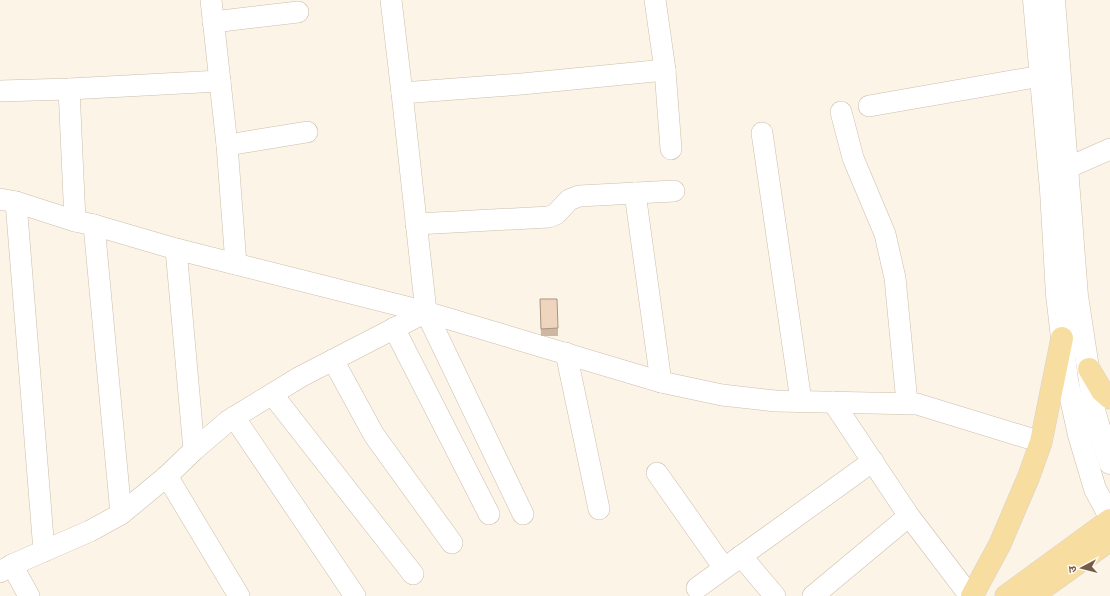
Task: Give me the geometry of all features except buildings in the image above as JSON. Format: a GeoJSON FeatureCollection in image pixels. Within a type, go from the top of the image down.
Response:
{"type":"FeatureCollection","features":[{"type":"Feature","properties":{"kind":"main road"},"geometry":{"type":"LineString","coordinates":[[971,596],[1000,544],[1029,476],[1041,442],[1062,338]]}},
{"type":"Feature","properties":{"kind":"main road"},"geometry":{"type":"LineString","coordinates":[[1089,369],[1102,391],[1110,398]]}},
{"type":"Feature","properties":{"kind":"main road"},"geometry":{"type":"LineString","coordinates":[[1006,596],[1110,518]]}},
{"type":"Feature","properties":{"kind":"main road"},"geometry":{"type":"LineString","coordinates":[[1032,596],[1110,540]]}},
{"type":"Feature","properties":{"kind":"street"},"geometry":{"type":"LineString","coordinates":[[211,0],[227,145],[236,264]]}},
{"type":"Feature","properties":{"kind":"street"},"geometry":{"type":"LineString","coordinates":[[391,0],[426,312],[523,514]]}},
{"type":"Feature","properties":{"kind":"street"},"geometry":{"type":"LineString","coordinates":[[655,0],[665,70],[671,150]]}},
{"type":"Feature","properties":{"kind":"street"},"geometry":{"type":"LineString","coordinates":[[1034,0],[1051,190],[1068,298],[1089,369],[1095,414],[1110,463]]}},
{"type":"Feature","properties":{"kind":"street"},"geometry":{"type":"LineString","coordinates":[[1054,0],[1067,168],[1068,298],[1062,338],[1067,380],[1078,436],[1095,489],[1110,518]]}},
{"type":"Feature","properties":{"kind":"street"},"geometry":{"type":"LineString","coordinates":[[213,22],[298,12]]}},
{"type":"Feature","properties":{"kind":"street"},"geometry":{"type":"LineString","coordinates":[[402,93],[522,84],[665,70]]}},
{"type":"Feature","properties":{"kind":"street"},"geometry":{"type":"LineString","coordinates":[[869,106],[1041,76]]}},
{"type":"Feature","properties":{"kind":"street"},"geometry":{"type":"LineString","coordinates":[[0,90],[69,89],[220,81]]}},
{"type":"Feature","properties":{"kind":"street"},"geometry":{"type":"LineString","coordinates":[[69,89],[84,223],[121,514]]}},
{"type":"Feature","properties":{"kind":"street"},"geometry":{"type":"LineString","coordinates":[[841,112],[853,158],[886,234],[896,289],[907,403]]}},
{"type":"Feature","properties":{"kind":"street"},"geometry":{"type":"LineString","coordinates":[[227,145],[308,132]]}},
{"type":"Feature","properties":{"kind":"street"},"geometry":{"type":"LineString","coordinates":[[762,133],[801,401]]}},
{"type":"Feature","properties":{"kind":"street"},"geometry":{"type":"LineString","coordinates":[[1067,168],[1110,149]]}},
{"type":"Feature","properties":{"kind":"street"},"geometry":{"type":"LineString","coordinates":[[416,224],[549,217],[556,214],[569,200],[579,196],[674,191]]}},
{"type":"Feature","properties":{"kind":"street"},"geometry":{"type":"LineString","coordinates":[[635,193],[661,382]]}},
{"type":"Feature","properties":{"kind":"street"},"geometry":{"type":"LineString","coordinates":[[44,551],[8,200],[84,223],[176,248],[426,312],[661,382],[722,395],[775,400],[917,404],[1041,442]]}},
{"type":"Feature","properties":{"kind":"street"},"geometry":{"type":"LineString","coordinates":[[176,248],[194,450]]}},
{"type":"Feature","properties":{"kind":"street"},"geometry":{"type":"LineString","coordinates":[[29,596],[6,568],[90,531],[121,514],[234,417],[300,377],[426,312]]}},
{"type":"Feature","properties":{"kind":"street"},"geometry":{"type":"LineString","coordinates":[[394,328],[489,514]]}},
{"type":"Feature","properties":{"kind":"street"},"geometry":{"type":"LineString","coordinates":[[566,354],[599,509]]}},
{"type":"Feature","properties":{"kind":"street"},"geometry":{"type":"LineString","coordinates":[[333,360],[374,435],[452,543]]}},
{"type":"Feature","properties":{"kind":"street"},"geometry":{"type":"LineString","coordinates":[[272,394],[413,574]]}},
{"type":"Feature","properties":{"kind":"street"},"geometry":{"type":"LineString","coordinates":[[833,402],[909,516],[971,596]]}},
{"type":"Feature","properties":{"kind":"street"},"geometry":{"type":"LineString","coordinates":[[234,417],[355,596]]}},
{"type":"Feature","properties":{"kind":"street"},"geometry":{"type":"LineString","coordinates":[[697,588],[873,461]]}},
{"type":"Feature","properties":{"kind":"street"},"geometry":{"type":"LineString","coordinates":[[657,473],[724,568]]}},
{"type":"Feature","properties":{"kind":"street"},"geometry":{"type":"LineString","coordinates":[[167,476],[239,596]]}},
{"type":"Feature","properties":{"kind":"street"},"geometry":{"type":"LineString","coordinates":[[813,596],[909,516]]}},
{"type":"Feature","properties":{"kind":"street"},"geometry":{"type":"LineString","coordinates":[[741,556],[775,596]]}}]}
